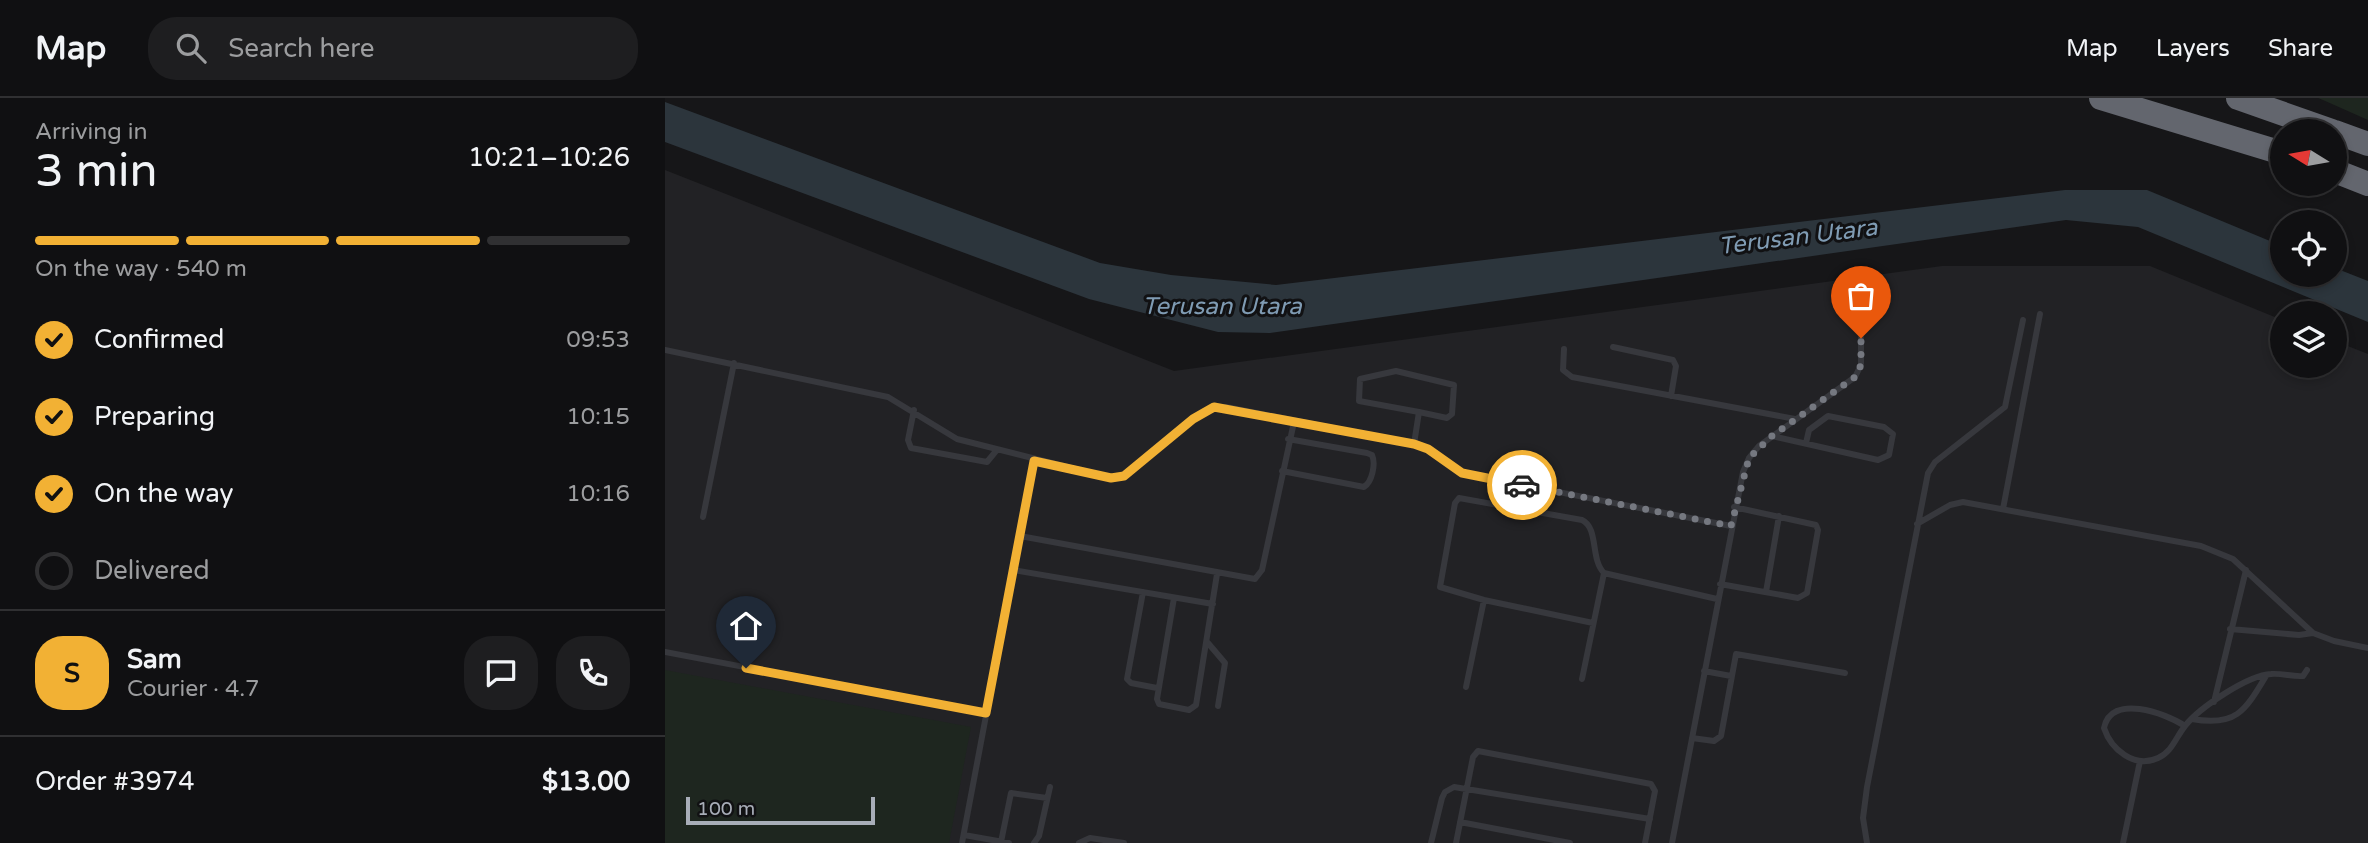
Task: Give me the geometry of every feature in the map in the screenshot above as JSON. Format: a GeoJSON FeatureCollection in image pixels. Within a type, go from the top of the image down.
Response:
{"type":"FeatureCollection","features":[{"type":"Feature","properties":{"kind":"highway"},"geometry":{"type":"LineString","coordinates":[[2101,98],[2270,149]]}},
{"type":"Feature","properties":{"kind":"highway"},"geometry":{"type":"LineString","coordinates":[[2238,98],[2297,119]]}},
{"type":"Feature","properties":{"kind":"highway"},"geometry":{"type":"LineString","coordinates":[[2347,137],[2368,144]]}},
{"type":"Feature","properties":{"kind":"highway"},"geometry":{"type":"LineString","coordinates":[[2347,176],[2368,184]]}},
{"type":"Feature","properties":{"kind":"lane"},"geometry":{"type":"LineString","coordinates":[[2003,509],[2041,314]]}},
{"type":"Feature","properties":{"kind":"lane"},"geometry":{"type":"LineString","coordinates":[[1867,843],[1863,818],[1867,787],[1928,473],[1935,461],[2005,407],[2023,320]]}},
{"type":"Feature","properties":{"kind":"lane"},"geometry":{"type":"LineString","coordinates":[[1672,843],[1734,507],[1749,458],[1772,436],[1859,371],[1861,338]]}},
{"type":"Feature","properties":{"kind":"lane"},"geometry":{"type":"LineString","coordinates":[[1612,347],[1668,356],[1673,360],[1676,366],[1671,396]]}},
{"type":"Feature","properties":{"kind":"lane"},"geometry":{"type":"LineString","coordinates":[[1564,349],[1563,370],[1571,377],[1795,419]]}},
{"type":"Feature","properties":{"kind":"lane"},"geometry":{"type":"LineString","coordinates":[[665,350],[888,397],[914,410],[950,436],[1034,461],[1117,477],[1124,476],[1193,419],[1214,407],[1414,444],[1428,449],[1462,473],[1731,526]]}},
{"type":"Feature","properties":{"kind":"lane"},"geometry":{"type":"LineString","coordinates":[[703,517],[734,363]]}},
{"type":"Feature","properties":{"kind":"lane"},"geometry":{"type":"LineString","coordinates":[[1396,371],[1454,385],[1452,414],[1447,418],[1419,412],[1359,401],[1357,395],[1360,379],[1396,371]]}},
{"type":"Feature","properties":{"kind":"lane"},"geometry":{"type":"LineString","coordinates":[[914,410],[908,440],[911,448],[987,462],[996,451]]}},
{"type":"Feature","properties":{"kind":"lane"},"geometry":{"type":"LineString","coordinates":[[1414,444],[1419,412]]}},
{"type":"Feature","properties":{"kind":"lane"},"geometry":{"type":"LineString","coordinates":[[1772,436],[1878,460],[1889,455],[1893,434],[1884,427],[1828,416],[1809,430],[1806,443]]}},
{"type":"Feature","properties":{"kind":"lane"},"geometry":{"type":"LineString","coordinates":[[1020,536],[1248,579],[1258,576],[1294,422]]}},
{"type":"Feature","properties":{"kind":"lane"},"geometry":{"type":"LineString","coordinates":[[1282,471],[1364,487],[1369,481],[1373,466],[1372,455],[1367,453],[1288,439]]}},
{"type":"Feature","properties":{"kind":"lane"},"geometry":{"type":"LineString","coordinates":[[1009,843],[963,839],[1034,461]]}},
{"type":"Feature","properties":{"kind":"lane"},"geometry":{"type":"LineString","coordinates":[[1593,623],[1484,600],[1440,587],[1455,503],[1459,498],[1582,520],[1590,528],[1594,558],[1604,573],[1717,599]]}},
{"type":"Feature","properties":{"kind":"lane"},"geometry":{"type":"LineString","coordinates":[[1916,524],[1956,502],[2201,546],[2225,554],[2246,570],[2313,633],[2334,641],[2368,648]]}},
{"type":"Feature","properties":{"kind":"lane"},"geometry":{"type":"LineString","coordinates":[[1720,584],[1798,598],[1807,593],[1818,530],[1812,523],[1734,507]]}},
{"type":"Feature","properties":{"kind":"lane"},"geometry":{"type":"LineString","coordinates":[[1766,592],[1779,516]]}},
{"type":"Feature","properties":{"kind":"lane"},"geometry":{"type":"LineString","coordinates":[[1013,570],[1213,604]]}},
{"type":"Feature","properties":{"kind":"lane"},"geometry":{"type":"LineString","coordinates":[[2214,702],[2246,570]]}},
{"type":"Feature","properties":{"kind":"lane"},"geometry":{"type":"LineString","coordinates":[[1174,598],[1157,688],[1159,704],[1193,709],[1196,705],[1207,643],[1217,573]]}},
{"type":"Feature","properties":{"kind":"lane"},"geometry":{"type":"LineString","coordinates":[[1582,679],[1604,573]]}},
{"type":"Feature","properties":{"kind":"lane"},"geometry":{"type":"LineString","coordinates":[[1143,593],[1127,680],[1157,688]]}},
{"type":"Feature","properties":{"kind":"lane"},"geometry":{"type":"LineString","coordinates":[[1466,687],[1484,600]]}},
{"type":"Feature","properties":{"kind":"lane"},"geometry":{"type":"LineString","coordinates":[[2230,629],[2260,629],[2299,635],[2313,633]]}},
{"type":"Feature","properties":{"kind":"lane"},"geometry":{"type":"LineString","coordinates":[[1207,643],[1225,663],[1218,706]]}},
{"type":"Feature","properties":{"kind":"lane"},"geometry":{"type":"LineString","coordinates":[[665,652],[986,713]]}},
{"type":"Feature","properties":{"kind":"lane"},"geometry":{"type":"LineString","coordinates":[[1692,738],[1714,741],[1721,736],[1735,657],[1739,653],[1846,673]]}},
{"type":"Feature","properties":{"kind":"lane"},"geometry":{"type":"LineString","coordinates":[[2185,726],[2155,713],[2124,709],[2110,715],[2104,728],[2107,739],[2119,752],[2140,761],[2162,757],[2185,726],[2214,702],[2267,674],[2303,677],[2307,670]]}},
{"type":"Feature","properties":{"kind":"lane"},"geometry":{"type":"LineString","coordinates":[[1704,671],[1731,676]]}},
{"type":"Feature","properties":{"kind":"lane"},"geometry":{"type":"LineString","coordinates":[[2192,719],[2221,721],[2237,716],[2250,702],[2267,674]]}},
{"type":"Feature","properties":{"kind":"lane"},"geometry":{"type":"LineString","coordinates":[[1456,843],[1473,757],[1478,751],[1651,784],[1654,791],[1645,843]]}},
{"type":"Feature","properties":{"kind":"lane"},"geometry":{"type":"LineString","coordinates":[[2123,843],[2140,761]]}},
{"type":"Feature","properties":{"kind":"lane"},"geometry":{"type":"LineString","coordinates":[[1034,843],[1039,836],[1050,787]]}},
{"type":"Feature","properties":{"kind":"lane"},"geometry":{"type":"LineString","coordinates":[[1431,843],[1445,792],[1454,787],[1650,819]]}},
{"type":"Feature","properties":{"kind":"lane"},"geometry":{"type":"LineString","coordinates":[[1001,842],[1011,793],[1047,798]]}},
{"type":"Feature","properties":{"kind":"lane"},"geometry":{"type":"LineString","coordinates":[[1459,822],[1546,841],[1570,843]]}},
{"type":"Feature","properties":{"kind":"lane"},"geometry":{"type":"LineString","coordinates":[[1079,843],[1090,838],[1124,843]]}},
{"type":"Feature","properties":{"kind":"shaded area"},"geometry":{"type":"Polygon","coordinates":[[[2318,98],[2368,98],[2368,120],[2323,100],[2318,98]]]}},
{"type":"Feature","properties":{"kind":"shaded area"},"geometry":{"type":"Polygon","coordinates":[[[665,170],[1174,371],[1942,266],[2150,266],[2270,315],[2270,378],[2347,378],[2347,346],[2368,354],[2368,843],[665,843],[665,170]]]}},
{"type":"Feature","properties":{"kind":"shaded area"},"geometry":{"type":"Polygon","coordinates":[[[665,670],[971,727],[949,843],[665,843],[665,670]]]}},
{"type":"Feature","properties":{"kind":"water","name":"Terusan Utara"},"geometry":{"type":"Polygon","coordinates":[[[665,102],[1100,263],[1171,275],[1276,285],[2065,190],[2147,190],[2270,241],[2270,282],[2138,227],[2066,220],[1270,333],[1218,332],[1089,299],[665,142],[665,102]]]}},
{"type":"Feature","properties":{"kind":"water","name":"Terusan Utara"},"geometry":{"type":"Polygon","coordinates":[[[2347,273],[2368,281],[2368,322],[2347,313],[2347,301],[2317,301],[2283,287],[2347,287],[2347,273]]]}},
{"type":"Feature","properties":{"kind":"way so far"},"geometry":{"type":"LineString","coordinates":[[1522,485],[1731,526],[1743,472],[1749,458],[1772,436],[1855,377],[1861,365],[1861,338]]}},
{"type":"Feature","properties":{"kind":"route"},"geometry":{"type":"LineString","coordinates":[[746,668],[986,713],[1034,461],[1111,478],[1124,476],[1193,419],[1214,407],[1226,407],[1414,444],[1428,449],[1462,473],[1522,485]]}}]}
